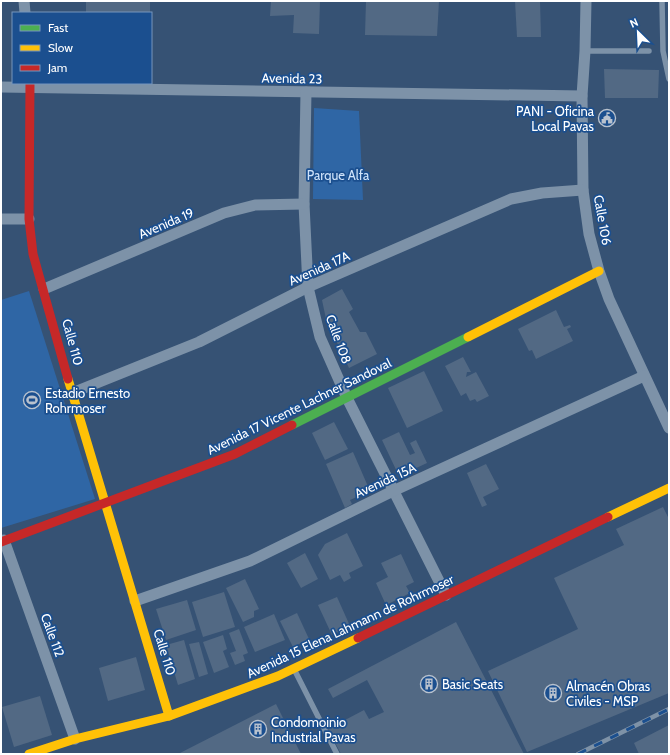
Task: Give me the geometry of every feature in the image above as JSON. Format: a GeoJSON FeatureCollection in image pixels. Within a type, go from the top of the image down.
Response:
{"type":"FeatureCollection","features":[{"type":"Feature","properties":{"kind":"street"},"geometry":{"type":"LineString","coordinates":[[24,1],[25,12]]}},
{"type":"Feature","properties":{"kind":"street","name":"Calle 106"},"geometry":{"type":"LineString","coordinates":[[586,1],[582,96],[583,190],[589,234],[599,271],[609,299],[669,428]]}},
{"type":"Feature","properties":{"kind":"street","name":"Avenida 23"},"geometry":{"type":"LineString","coordinates":[[1,87],[31,85],[306,92],[582,96]]}},
{"type":"Feature","properties":{"kind":"street","name":"Calle 110"},"geometry":{"type":"LineString","coordinates":[[31,85],[29,219],[34,254],[72,393],[169,716]]}},
{"type":"Feature","properties":{"kind":"street","name":"Calle 108"},"geometry":{"type":"LineString","coordinates":[[306,92],[304,204],[308,287],[320,337],[347,398],[446,595]]}},
{"type":"Feature","properties":{"kind":"street","name":"Avenida 17A"},"geometry":{"type":"LineString","coordinates":[[72,393],[199,342],[308,287],[511,199],[542,193],[583,190]]}},
{"type":"Feature","properties":{"kind":"street","name":"Avenida 19"},"geometry":{"type":"LineString","coordinates":[[44,289],[224,213],[255,205],[304,204]]}},
{"type":"Feature","properties":{"kind":"street"},"geometry":{"type":"LineString","coordinates":[[1,219],[29,219]]}},
{"type":"Feature","properties":{"kind":"street","name":"Avenida 17 Vicente Lachner Sandoval"},"geometry":{"type":"LineString","coordinates":[[3,541],[235,454],[599,271]]}},
{"type":"Feature","properties":{"kind":"street","name":"Avenida 15A"},"geometry":{"type":"LineString","coordinates":[[134,601],[250,561],[393,491],[644,376]]}},
{"type":"Feature","properties":{"kind":"street","name":"Avenida 15 Elena Lahmann de Rohrmoser"},"geometry":{"type":"LineString","coordinates":[[29,754],[75,739],[169,716],[278,676],[669,488]]}},
{"type":"Feature","properties":{"kind":"street","name":"Calle 112"},"geometry":{"type":"LineString","coordinates":[[3,541],[75,739]]}},
{"type":"Feature","properties":{"kind":"lane"},"geometry":{"type":"LineString","coordinates":[[662,1],[663,52],[669,79]]}},
{"type":"Feature","properties":{"kind":"lane"},"geometry":{"type":"LineString","coordinates":[[585,52],[649,52]]}},
{"type":"Feature","properties":{"kind":"lane"},"geometry":{"type":"LineString","coordinates":[[294,668],[337,754]]}},
{"type":"Feature","properties":{"kind":"green space","name":"Parque Alfa"},"geometry":{"type":"Polygon","coordinates":[[[314,108],[359,111],[363,200],[313,199],[314,108]]]}},
{"type":"Feature","properties":{"kind":"green space","name":"Estadio Ernesto Rohrmoser"},"geometry":{"type":"Polygon","coordinates":[[[29,291],[95,499],[1,528],[1,300],[29,291]]]}},
{"type":"Feature","properties":{"kind":"building"},"geometry":{"type":"Polygon","coordinates":[[[86,1],[150,1],[150,12],[86,12],[86,1]]]}},
{"type":"Feature","properties":{"kind":"building"},"geometry":{"type":"Polygon","coordinates":[[[271,1],[320,1],[319,34],[293,33],[294,15],[270,16],[271,1]]]}},
{"type":"Feature","properties":{"kind":"building"},"geometry":{"type":"Polygon","coordinates":[[[366,1],[439,1],[437,36],[365,35],[366,1]]]}},
{"type":"Feature","properties":{"kind":"building"},"geometry":{"type":"Polygon","coordinates":[[[515,1],[540,1],[541,37],[517,37],[515,1]]]}},
{"type":"Feature","properties":{"kind":"building"},"geometry":{"type":"Polygon","coordinates":[[[604,69],[659,70],[658,98],[605,98],[604,69]]]}},
{"type":"Feature","properties":{"kind":"building"},"geometry":{"type":"Polygon","coordinates":[[[342,289],[353,309],[349,312],[360,332],[366,332],[377,354],[349,368],[326,319],[322,300],[342,289]]]}},
{"type":"Feature","properties":{"kind":"building"},"geometry":{"type":"Polygon","coordinates":[[[556,310],[564,327],[570,325],[571,327],[567,329],[573,341],[536,359],[532,350],[529,351],[518,329],[556,310]]]}},
{"type":"Feature","properties":{"kind":"building"},"geometry":{"type":"Polygon","coordinates":[[[463,357],[471,372],[467,372],[466,377],[476,372],[489,396],[477,402],[475,399],[470,401],[466,393],[461,396],[445,366],[463,357]]]}},
{"type":"Feature","properties":{"kind":"building"},"geometry":{"type":"Polygon","coordinates":[[[424,371],[443,411],[407,428],[388,388],[424,371]]]}},
{"type":"Feature","properties":{"kind":"building"},"geometry":{"type":"Polygon","coordinates":[[[334,422],[348,449],[325,460],[312,433],[334,422]]]}},
{"type":"Feature","properties":{"kind":"building"},"geometry":{"type":"Polygon","coordinates":[[[399,432],[410,455],[415,453],[410,443],[416,440],[427,463],[399,476],[382,440],[399,432]]]}},
{"type":"Feature","properties":{"kind":"building"},"geometry":{"type":"Polygon","coordinates":[[[353,452],[370,491],[350,500],[352,504],[345,508],[326,464],[353,452]]]}},
{"type":"Feature","properties":{"kind":"building"},"geometry":{"type":"Polygon","coordinates":[[[486,464],[499,489],[483,497],[487,505],[482,507],[467,473],[486,464]]]}},
{"type":"Feature","properties":{"kind":"building"},"geometry":{"type":"Polygon","coordinates":[[[663,507],[669,519],[669,693],[527,752],[488,671],[578,629],[554,578],[624,545],[616,529],[663,507]]]}},
{"type":"Feature","properties":{"kind":"building"},"geometry":{"type":"Polygon","coordinates":[[[347,533],[363,566],[349,573],[351,578],[344,582],[340,575],[330,580],[318,555],[325,544],[347,533]]]}},
{"type":"Feature","properties":{"kind":"building"},"geometry":{"type":"Polygon","coordinates":[[[305,553],[318,579],[301,588],[287,563],[305,553]]]}},
{"type":"Feature","properties":{"kind":"building"},"geometry":{"type":"Polygon","coordinates":[[[401,554],[414,582],[406,586],[410,593],[386,605],[376,583],[388,577],[381,563],[401,554]]]}},
{"type":"Feature","properties":{"kind":"building"},"geometry":{"type":"Polygon","coordinates":[[[245,579],[259,609],[254,611],[254,617],[243,622],[226,588],[245,579]]]}},
{"type":"Feature","properties":{"kind":"building"},"geometry":{"type":"Polygon","coordinates":[[[224,592],[235,627],[203,637],[192,602],[224,592]]]}},
{"type":"Feature","properties":{"kind":"building"},"geometry":{"type":"Polygon","coordinates":[[[337,597],[350,626],[332,635],[318,605],[337,597]]]}},
{"type":"Feature","properties":{"kind":"building"},"geometry":{"type":"Polygon","coordinates":[[[187,600],[196,630],[166,640],[156,609],[187,600]]]}},
{"type":"Feature","properties":{"kind":"building"},"geometry":{"type":"Polygon","coordinates":[[[297,613],[309,639],[293,647],[280,621],[297,613]]]}},
{"type":"Feature","properties":{"kind":"building"},"geometry":{"type":"Polygon","coordinates":[[[274,614],[285,640],[255,652],[244,627],[274,614]]]}},
{"type":"Feature","properties":{"kind":"building","name":"Basic Seats"},"geometry":{"type":"Polygon","coordinates":[[[456,622],[524,754],[341,754],[328,729],[364,710],[369,719],[384,712],[367,680],[333,698],[328,689],[456,622]]]}},
{"type":"Feature","properties":{"kind":"building"},"geometry":{"type":"Polygon","coordinates":[[[239,629],[248,653],[243,655],[245,661],[235,665],[230,653],[236,651],[229,633],[239,629]]]}},
{"type":"Feature","properties":{"kind":"building"},"geometry":{"type":"Polygon","coordinates":[[[223,635],[227,649],[223,651],[229,667],[214,673],[203,642],[223,635]]]}},
{"type":"Feature","properties":{"kind":"building"},"geometry":{"type":"Polygon","coordinates":[[[184,640],[195,679],[178,685],[166,645],[184,640]]]}},
{"type":"Feature","properties":{"kind":"building"},"geometry":{"type":"Polygon","coordinates":[[[199,642],[208,674],[199,677],[189,644],[199,642]]]}},
{"type":"Feature","properties":{"kind":"building"},"geometry":{"type":"Polygon","coordinates":[[[136,657],[145,690],[108,701],[99,668],[136,657]]]}},
{"type":"Feature","properties":{"kind":"building"},"geometry":{"type":"Polygon","coordinates":[[[40,696],[52,735],[14,747],[2,707],[40,696]]]}},
{"type":"Feature","properties":{"kind":"building","name":"Condomoinio Industrial Pavas"},"geometry":{"type":"Polygon","coordinates":[[[276,704],[301,754],[178,754],[276,704]]]}},
{"type":"Feature","properties":{"kind":"building"},"geometry":{"type":"Polygon","coordinates":[[[669,725],[669,754],[639,754],[634,743],[669,725]]]}},
{"type":"Feature","properties":{"kind":"railway"},"geometry":{"type":"LineString","coordinates":[[578,754],[669,709]]}},
{"type":"Feature","properties":{"kind":"traffic: fast"},"geometry":{"type":"LineString","coordinates":[[292,425],[468,337]]}},
{"type":"Feature","properties":{"kind":"traffic: slow"},"geometry":{"type":"LineString","coordinates":[[468,337],[599,271]]}},
{"type":"Feature","properties":{"kind":"traffic: slow"},"geometry":{"type":"LineString","coordinates":[[68,379],[169,716]]}},
{"type":"Feature","properties":{"kind":"traffic: slow"},"geometry":{"type":"LineString","coordinates":[[608,517],[669,488]]}},
{"type":"Feature","properties":{"kind":"traffic: slow"},"geometry":{"type":"LineString","coordinates":[[29,754],[75,739],[169,716],[278,676],[358,638]]}},
{"type":"Feature","properties":{"kind":"traffic: jam"},"geometry":{"type":"LineString","coordinates":[[30,84],[29,219],[33,254],[68,379]]}},
{"type":"Feature","properties":{"kind":"traffic: jam"},"geometry":{"type":"LineString","coordinates":[[1,542],[235,454],[292,425]]}},
{"type":"Feature","properties":{"kind":"traffic: jam"},"geometry":{"type":"LineString","coordinates":[[358,638],[608,517]]}},
{"type":"Feature","properties":{"kind":"place","name":"PANI - Oficina Local Pavas"},"geometry":{"type":"Point","coordinates":[607,118]}},
{"type":"Feature","properties":{"kind":"place","name":"Estadio Ernesto Rohrmoser"},"geometry":{"type":"Point","coordinates":[32,400]}},
{"type":"Feature","properties":{"kind":"place","name":"Basic Seats"},"geometry":{"type":"Point","coordinates":[429,684]}},
{"type":"Feature","properties":{"kind":"place","name":"Almacén Obras Civiles - MSP"},"geometry":{"type":"Point","coordinates":[553,693]}},
{"type":"Feature","properties":{"kind":"place","name":"Condomoinio Industrial Pavas"},"geometry":{"type":"Point","coordinates":[258,729]}}]}
